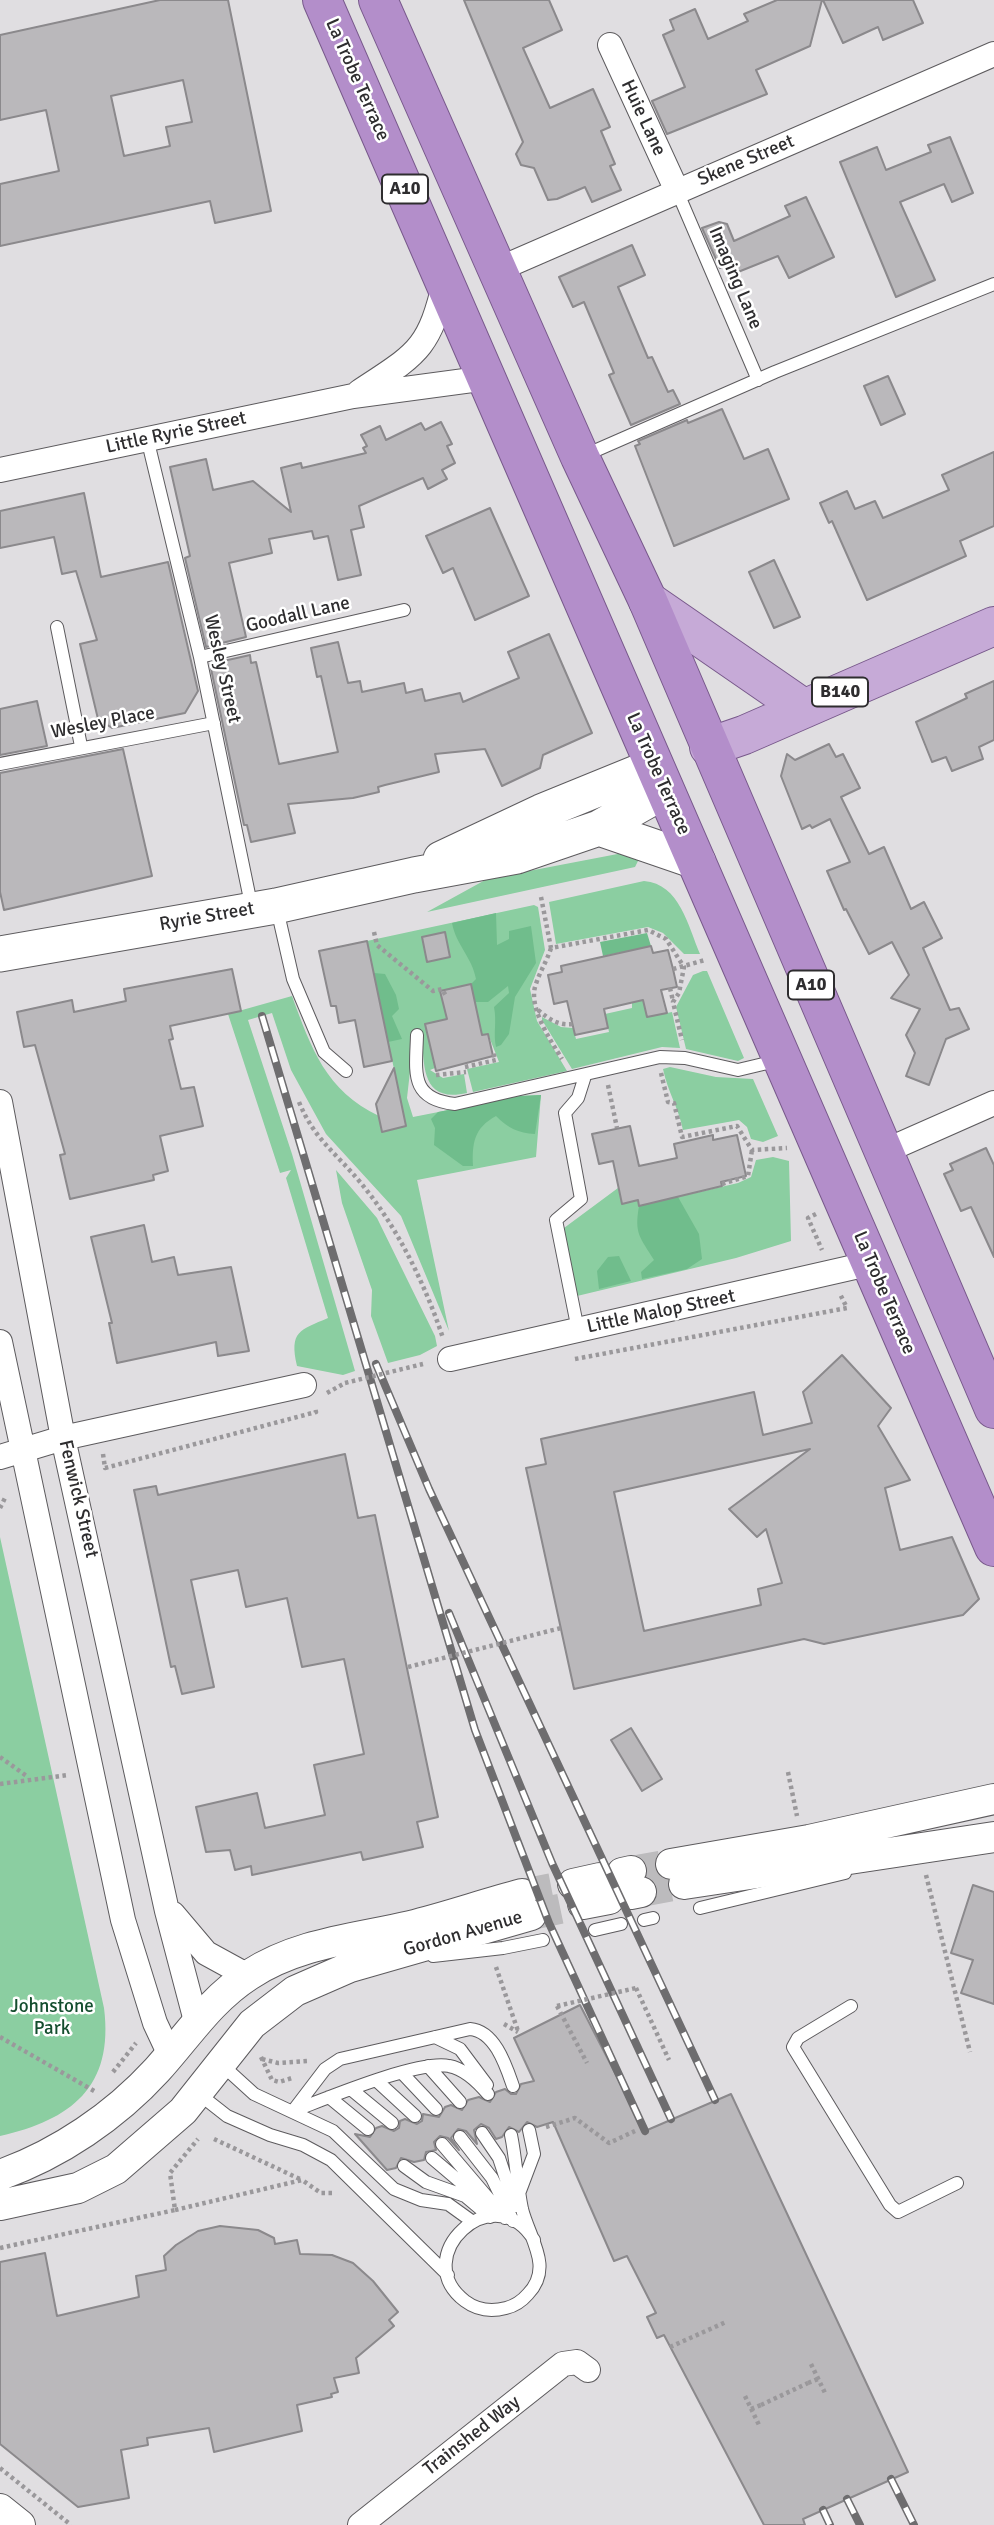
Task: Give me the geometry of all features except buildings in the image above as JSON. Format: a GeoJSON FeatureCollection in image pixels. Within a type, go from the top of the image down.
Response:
{"type":"FeatureCollection","features":[{"type":"Feature","properties":{"kind":"highway","name":"La Trobe Terrace"},"geometry":{"type":"LineString","coordinates":[[322,0],[994,1547]]}},
{"type":"Feature","properties":{"kind":"highway","name":"A10"},"geometry":{"type":"LineString","coordinates":[[378,0],[580,457],[719,747],[883,1152],[994,1409]]}},
{"type":"Feature","properties":{"kind":"highway","name":"B140"},"geometry":{"type":"LineString","coordinates":[[660,778],[719,747]]}},
{"type":"Feature","properties":{"kind":"main road"},"geometry":{"type":"LineString","coordinates":[[648,601],[803,708]]}},
{"type":"Feature","properties":{"kind":"main road","name":"B140"},"geometry":{"type":"LineString","coordinates":[[719,747],[994,626]]}},
{"type":"Feature","properties":{"kind":"main road","name":"Ryrie Street"},"geometry":{"type":"LineString","coordinates":[[0,954],[264,908],[414,875],[517,856],[599,828],[660,778]]}},
{"type":"Feature","properties":{"kind":"main road","name":"Ryrie Street"},"geometry":{"type":"LineString","coordinates":[[414,875],[541,811],[660,778]]}},
{"type":"Feature","properties":{"kind":"main road"},"geometry":{"type":"LineString","coordinates":[[599,828],[698,862]]}},
{"type":"Feature","properties":{"kind":"street","name":"Huie Lane"},"geometry":{"type":"LineString","coordinates":[[610,44],[677,191]]}},
{"type":"Feature","properties":{"kind":"street","name":"Skene Street"},"geometry":{"type":"LineString","coordinates":[[499,269],[994,54]]}},
{"type":"Feature","properties":{"kind":"street","name":"Little Ryrie Street"},"geometry":{"type":"LineString","coordinates":[[352,396],[417,351],[434,321],[445,281]]}},
{"type":"Feature","properties":{"kind":"street","name":"Little Ryrie Street"},"geometry":{"type":"LineString","coordinates":[[0,470],[352,396],[487,378]]}},
{"type":"Feature","properties":{"kind":"street","name":"Fenwick Street"},"geometry":{"type":"LineString","coordinates":[[0,1102],[12,1221],[164,1894],[196,2021],[220,2064]]}},
{"type":"Feature","properties":{"kind":"street"},"geometry":{"type":"LineString","coordinates":[[883,1152],[994,1103]]}},
{"type":"Feature","properties":{"kind":"street","name":"Little Malop Street"},"geometry":{"type":"LineString","coordinates":[[450,1359],[872,1264]]}},
{"type":"Feature","properties":{"kind":"street"},"geometry":{"type":"LineString","coordinates":[[0,1342],[11,1454],[123,1920],[155,2023],[170,2055],[200,2094]]}},
{"type":"Feature","properties":{"kind":"street"},"geometry":{"type":"LineString","coordinates":[[11,1454],[63,1438],[309,1393]]}},
{"type":"Feature","properties":{"kind":"street"},"geometry":{"type":"LineString","coordinates":[[964,1806],[994,1792]]}},
{"type":"Feature","properties":{"kind":"street"},"geometry":{"type":"LineString","coordinates":[[685,1885],[867,1828],[994,1799]]}},
{"type":"Feature","properties":{"kind":"street"},"geometry":{"type":"LineString","coordinates":[[685,1885],[867,1828]]}},
{"type":"Feature","properties":{"kind":"street"},"geometry":{"type":"LineString","coordinates":[[717,1877],[988,1839]]}},
{"type":"Feature","properties":{"kind":"street","name":"Fenwick Street"},"geometry":{"type":"LineString","coordinates":[[164,1894],[175,1917],[199,1947],[215,1960],[248,1976]]}},
{"type":"Feature","properties":{"kind":"street","name":"Gordon Avenue"},"geometry":{"type":"LineString","coordinates":[[0,2175],[52,2152],[97,2122],[136,2090],[170,2055],[196,2021],[248,1976],[276,1960],[315,1945],[411,1926],[522,1894]]}},
{"type":"Feature","properties":{"kind":"street","name":"Gordon Avenue"},"geometry":{"type":"LineString","coordinates":[[0,2205],[78,2188],[102,2177],[147,2144],[200,2094],[252,2024],[283,1999],[323,1977],[365,1962],[531,1915],[411,1926]]}},
{"type":"Feature","properties":{"kind":"street","name":"Trainshed Way"},"geometry":{"type":"LineString","coordinates":[[360,2525],[563,2364],[577,2362],[588,2370]]}},
{"type":"Feature","properties":{"kind":"street"},"geometry":{"type":"LineString","coordinates":[[0,2509],[20,2525]]}},
{"type":"Feature","properties":{"kind":"lane","name":"Imaging Lane"},"geometry":{"type":"LineString","coordinates":[[677,191],[758,380]]}},
{"type":"Feature","properties":{"kind":"lane"},"geometry":{"type":"LineString","coordinates":[[580,457],[758,380],[994,284]]}},
{"type":"Feature","properties":{"kind":"lane","name":"Wesley Street"},"geometry":{"type":"LineString","coordinates":[[147,438],[214,723],[264,908],[324,1052],[346,1071]]}},
{"type":"Feature","properties":{"kind":"lane","name":"Goodall Lane"},"geometry":{"type":"LineString","coordinates":[[200,657],[404,610]]}},
{"type":"Feature","properties":{"kind":"lane"},"geometry":{"type":"LineString","coordinates":[[57,627],[81,746]]}},
{"type":"Feature","properties":{"kind":"lane","name":"Wesley Place"},"geometry":{"type":"LineString","coordinates":[[0,764],[81,746],[214,723]]}},
{"type":"Feature","properties":{"kind":"lane"},"geometry":{"type":"LineString","coordinates":[[417,1035],[416,1074],[421,1090],[435,1102],[455,1104],[580,1080],[660,1057],[685,1058],[738,1070],[783,1059]]}},
{"type":"Feature","properties":{"kind":"lane"},"geometry":{"type":"LineString","coordinates":[[578,1330],[555,1220],[581,1199],[565,1112],[578,1098],[580,1080]]}},
{"type":"Feature","properties":{"kind":"lane"},"geometry":{"type":"LineString","coordinates":[[685,1885],[988,1839]]}},
{"type":"Feature","properties":{"kind":"lane","name":"Gordon Avenue"},"geometry":{"type":"LineString","coordinates":[[365,1962],[503,1948],[543,1940]]}},
{"type":"Feature","properties":{"kind":"lane"},"geometry":{"type":"LineString","coordinates":[[851,2006],[798,2038],[793,2047],[890,2205],[898,2212],[957,2183]]}},
{"type":"Feature","properties":{"kind":"lane"},"geometry":{"type":"LineString","coordinates":[[293,2111],[332,2063],[349,2055],[470,2029],[480,2031],[493,2043],[513,2086]]}},
{"type":"Feature","properties":{"kind":"lane"},"geometry":{"type":"LineString","coordinates":[[293,2111],[428,2066],[457,2068],[490,2093],[465,2054],[446,2040],[431,2036]]}},
{"type":"Feature","properties":{"kind":"lane"},"geometry":{"type":"LineString","coordinates":[[220,2064],[254,2094],[333,2131],[394,2189],[421,2200],[448,2203],[473,2222]]}},
{"type":"Feature","properties":{"kind":"lane"},"geometry":{"type":"LineString","coordinates":[[428,2066],[460,2102]]}},
{"type":"Feature","properties":{"kind":"lane"},"geometry":{"type":"LineString","coordinates":[[402,2073],[436,2109]]}},
{"type":"Feature","properties":{"kind":"lane"},"geometry":{"type":"LineString","coordinates":[[377,2081],[415,2116]]}},
{"type":"Feature","properties":{"kind":"lane"},"geometry":{"type":"LineString","coordinates":[[352,2090],[392,2123]]}},
{"type":"Feature","properties":{"kind":"lane"},"geometry":{"type":"LineString","coordinates":[[200,2094],[227,2116],[270,2135],[303,2145],[331,2160],[448,2275],[456,2291],[468,2303],[485,2310],[511,2307],[532,2291],[539,2275],[540,2257],[524,2215],[511,2135]]}},
{"type":"Feature","properties":{"kind":"lane"},"geometry":{"type":"LineString","coordinates":[[329,2097],[368,2129]]}},
{"type":"Feature","properties":{"kind":"lane"},"geometry":{"type":"LineString","coordinates":[[520,2191],[534,2154],[529,2130]]}},
{"type":"Feature","properties":{"kind":"lane"},"geometry":{"type":"LineString","coordinates":[[482,2133],[499,2158],[505,2219]]}},
{"type":"Feature","properties":{"kind":"lane"},"geometry":{"type":"LineString","coordinates":[[460,2137],[492,2178],[505,2219]]}},
{"type":"Feature","properties":{"kind":"lane"},"geometry":{"type":"LineString","coordinates":[[442,2144],[505,2219]]}},
{"type":"Feature","properties":{"kind":"lane"},"geometry":{"type":"LineString","coordinates":[[432,2158],[505,2219]]}},
{"type":"Feature","properties":{"kind":"lane"},"geometry":{"type":"LineString","coordinates":[[404,2166],[426,2182],[466,2196],[534,2240]]}},
{"type":"Feature","properties":{"kind":"lane"},"geometry":{"type":"LineString","coordinates":[[448,2275],[450,2244],[461,2230],[473,2222],[505,2219]]}},
{"type":"Feature","properties":{"kind":"path"},"geometry":{"type":"LineString","coordinates":[[541,897],[551,948],[546,966],[534,986],[539,1021],[580,1080],[607,1082],[617,1128]]}},
{"type":"Feature","properties":{"kind":"path"},"geometry":{"type":"LineString","coordinates":[[551,948],[648,930],[666,939],[684,967],[679,993],[673,1002]]}},
{"type":"Feature","properties":{"kind":"path"},"geometry":{"type":"LineString","coordinates":[[374,932],[377,945],[433,991],[442,989],[446,996]]}},
{"type":"Feature","properties":{"kind":"path"},"geometry":{"type":"LineString","coordinates":[[673,969],[709,959]]}},
{"type":"Feature","properties":{"kind":"path"},"geometry":{"type":"LineString","coordinates":[[670,988],[685,1058]]}},
{"type":"Feature","properties":{"kind":"path"},"geometry":{"type":"LineString","coordinates":[[538,1010],[549,1019],[564,1025],[573,1024]]}},
{"type":"Feature","properties":{"kind":"path"},"geometry":{"type":"LineString","coordinates":[[435,1069],[431,1070],[438,1076],[466,1069],[496,1060],[493,1053]]}},
{"type":"Feature","properties":{"kind":"path"},"geometry":{"type":"LineString","coordinates":[[660,1069],[668,1101],[674,1103],[682,1137],[737,1126],[752,1150],[748,1176],[722,1184]]}},
{"type":"Feature","properties":{"kind":"path"},"geometry":{"type":"LineString","coordinates":[[299,1102],[309,1126],[360,1183],[392,1227],[434,1311],[450,1359]]}},
{"type":"Feature","properties":{"kind":"path"},"geometry":{"type":"LineString","coordinates":[[752,1150],[789,1148]]}},
{"type":"Feature","properties":{"kind":"path"},"geometry":{"type":"LineString","coordinates":[[808,1218],[823,1253]]}},
{"type":"Feature","properties":{"kind":"path"},"geometry":{"type":"LineString","coordinates":[[567,1361],[847,1308]]}},
{"type":"Feature","properties":{"kind":"path"},"geometry":{"type":"LineString","coordinates":[[345,1383],[423,1364]]}},
{"type":"Feature","properties":{"kind":"path"},"geometry":{"type":"LineString","coordinates":[[105,1468],[316,1412],[309,1393]]}},
{"type":"Feature","properties":{"kind":"path"},"geometry":{"type":"LineString","coordinates":[[0,1498],[2,1505]]}},
{"type":"Feature","properties":{"kind":"path"},"geometry":{"type":"LineString","coordinates":[[408,1667],[561,1628]]}},
{"type":"Feature","properties":{"kind":"path"},"geometry":{"type":"LineString","coordinates":[[0,1757],[29,1777]]}},
{"type":"Feature","properties":{"kind":"path"},"geometry":{"type":"LineString","coordinates":[[788,1772],[797,1817]]}},
{"type":"Feature","properties":{"kind":"path"},"geometry":{"type":"LineString","coordinates":[[0,1784],[29,1777],[54,1778]]}},
{"type":"Feature","properties":{"kind":"path"},"geometry":{"type":"LineString","coordinates":[[925,1871],[970,2052]]}},
{"type":"Feature","properties":{"kind":"path"},"geometry":{"type":"LineString","coordinates":[[496,1966],[518,2032]]}},
{"type":"Feature","properties":{"kind":"path"},"geometry":{"type":"LineString","coordinates":[[587,2063],[557,2006],[636,1988],[668,2060]]}},
{"type":"Feature","properties":{"kind":"path"},"geometry":{"type":"LineString","coordinates":[[0,2037],[89,2086]]}},
{"type":"Feature","properties":{"kind":"path"},"geometry":{"type":"LineString","coordinates":[[278,2063],[262,2059],[272,2080],[288,2081],[297,2075]]}},
{"type":"Feature","properties":{"kind":"path"},"geometry":{"type":"LineString","coordinates":[[303,2068],[310,2061]]}},
{"type":"Feature","properties":{"kind":"path"},"geometry":{"type":"LineString","coordinates":[[0,2248],[175,2210],[169,2178],[171,2170],[205,2131]]}},
{"type":"Feature","properties":{"kind":"path"},"geometry":{"type":"LineString","coordinates":[[609,2143],[635,2131]]}},
{"type":"Feature","properties":{"kind":"path"},"geometry":{"type":"LineString","coordinates":[[214,2139],[302,2180]]}},
{"type":"Feature","properties":{"kind":"path"},"geometry":{"type":"LineString","coordinates":[[670,2347],[726,2322]]}},
{"type":"Feature","properties":{"kind":"path"},"geometry":{"type":"LineString","coordinates":[[811,2364],[826,2395]]}},
{"type":"Feature","properties":{"kind":"path"},"geometry":{"type":"LineString","coordinates":[[751,2409],[818,2379]]}},
{"type":"Feature","properties":{"kind":"path"},"geometry":{"type":"LineString","coordinates":[[745,2396],[759,2425]]}},
{"type":"Feature","properties":{"kind":"path"},"geometry":{"type":"LineString","coordinates":[[0,2468],[71,2525]]}},
{"type":"Feature","properties":{"kind":"green space"},"geometry":{"type":"Polygon","coordinates":[[[628,852],[641,855],[635,867],[427,912],[487,879],[628,852]]]}},
{"type":"Feature","properties":{"kind":"green space"},"geometry":{"type":"Polygon","coordinates":[[[644,881],[656,884],[674,898],[687,919],[700,954],[684,954],[663,933],[648,927],[556,944],[549,902],[644,881]]]}},
{"type":"Feature","properties":{"kind":"green space"},"geometry":{"type":"Polygon","coordinates":[[[534,905],[538,907],[545,950],[530,989],[537,1021],[567,1071],[473,1092],[467,1069],[499,1062],[488,1034],[482,1035],[471,984],[442,997],[447,1019],[425,1025],[435,1068],[430,1070],[443,1078],[464,1074],[467,1093],[452,1095],[441,1093],[434,1088],[425,1070],[422,1035],[414,1036],[407,1098],[413,1117],[520,1096],[541,1095],[536,1157],[417,1180],[449,1331],[401,1216],[326,1134],[291,1070],[272,1013],[248,1020],[292,1154],[355,1371],[343,1375],[297,1366],[295,1345],[299,1333],[328,1318],[286,1178],[291,1170],[280,1173],[228,1014],[292,996],[314,1050],[333,1081],[361,1106],[379,1116],[382,1132],[406,1126],[367,941],[534,905]]]}},
{"type":"Feature","properties":{"kind":"green space"},"geometry":{"type":"Polygon","coordinates":[[[496,913],[497,945],[509,939],[509,931],[531,926],[536,963],[515,997],[509,1034],[501,1045],[496,1047],[494,1007],[509,993],[508,986],[488,1002],[475,1002],[471,984],[476,979],[474,971],[452,923],[496,913]]]}},
{"type":"Feature","properties":{"kind":"green space"},"geometry":{"type":"Polygon","coordinates":[[[647,933],[651,946],[603,956],[600,942],[647,933]]]}},
{"type":"Feature","properties":{"kind":"green space"},"geometry":{"type":"Polygon","coordinates":[[[707,971],[744,1058],[738,1061],[686,1049],[676,1007],[693,975],[707,971]]]}},
{"type":"Feature","properties":{"kind":"green space"},"geometry":{"type":"Polygon","coordinates":[[[374,973],[385,974],[396,995],[399,1009],[392,1016],[402,1039],[388,1042],[374,973]]]}},
{"type":"Feature","properties":{"kind":"green space"},"geometry":{"type":"Polygon","coordinates":[[[643,1000],[647,1017],[672,1012],[680,1048],[662,1047],[572,1069],[542,1020],[542,1017],[561,1027],[573,1028],[576,1039],[609,1032],[605,1014],[632,1008],[632,1003],[643,1000]]]}},
{"type":"Feature","properties":{"kind":"green space"},"geometry":{"type":"Polygon","coordinates":[[[670,1067],[716,1077],[753,1079],[778,1136],[763,1142],[751,1139],[747,1127],[739,1120],[683,1130],[663,1069],[670,1067]]]}},
{"type":"Feature","properties":{"kind":"green space"},"geometry":{"type":"Polygon","coordinates":[[[541,1095],[535,1134],[514,1129],[496,1116],[483,1126],[476,1137],[473,1166],[463,1166],[434,1145],[435,1128],[431,1119],[438,1112],[520,1096],[541,1095]]]}},
{"type":"Feature","properties":{"kind":"green space"},"geometry":{"type":"Polygon","coordinates":[[[773,1157],[789,1161],[791,1241],[736,1258],[577,1296],[564,1228],[618,1188],[622,1204],[638,1200],[639,1206],[738,1183],[751,1177],[756,1160],[773,1157]]]}},
{"type":"Feature","properties":{"kind":"green space"},"geometry":{"type":"Polygon","coordinates":[[[336,1170],[377,1218],[435,1336],[437,1346],[420,1355],[388,1363],[371,1316],[372,1290],[342,1203],[336,1170]]]}},
{"type":"Feature","properties":{"kind":"green space"},"geometry":{"type":"Polygon","coordinates":[[[678,1197],[699,1234],[702,1259],[687,1269],[642,1279],[641,1272],[654,1260],[639,1235],[639,1206],[678,1197]]]}},
{"type":"Feature","properties":{"kind":"green space"},"geometry":{"type":"Polygon","coordinates":[[[619,1256],[631,1281],[599,1289],[597,1271],[608,1257],[619,1256]]]}},
{"type":"Feature","properties":{"kind":"green space","name":"Johnstone Park"},"geometry":{"type":"Polygon","coordinates":[[[0,1537],[104,2008],[105,2036],[102,2059],[94,2079],[82,2096],[48,2120],[0,2136],[0,1537]]]}},
{"type":"Feature","properties":{"kind":"tunnel"},"geometry":{"type":"LineString","coordinates":[[631,1871],[671,1864]]}},
{"type":"Feature","properties":{"kind":"tunnel"},"geometry":{"type":"LineString","coordinates":[[522,1894],[573,1884]]}},
{"type":"Feature","properties":{"kind":"tunnel"},"geometry":{"type":"LineString","coordinates":[[641,1892],[684,1884]]}},
{"type":"Feature","properties":{"kind":"tunnel"},"geometry":{"type":"LineString","coordinates":[[531,1915],[583,1904]]}},
{"type":"Feature","properties":{"kind":"railway"},"geometry":{"type":"LineString","coordinates":[[262,1016],[475,1730],[549,1923],[645,2131]]}},
{"type":"Feature","properties":{"kind":"railway"},"geometry":{"type":"LineString","coordinates":[[376,1364],[429,1489],[715,2100]]}},
{"type":"Feature","properties":{"kind":"railway"},"geometry":{"type":"LineString","coordinates":[[449,1613],[552,1863],[671,2119]]}},
{"type":"Feature","properties":{"kind":"railway"},"geometry":{"type":"LineString","coordinates":[[891,2479],[914,2525]]}},
{"type":"Feature","properties":{"kind":"railway"},"geometry":{"type":"LineString","coordinates":[[847,2499],[860,2525]]}},
{"type":"Feature","properties":{"kind":"railway"},"geometry":{"type":"LineString","coordinates":[[823,2510],[830,2525]]}}]}
